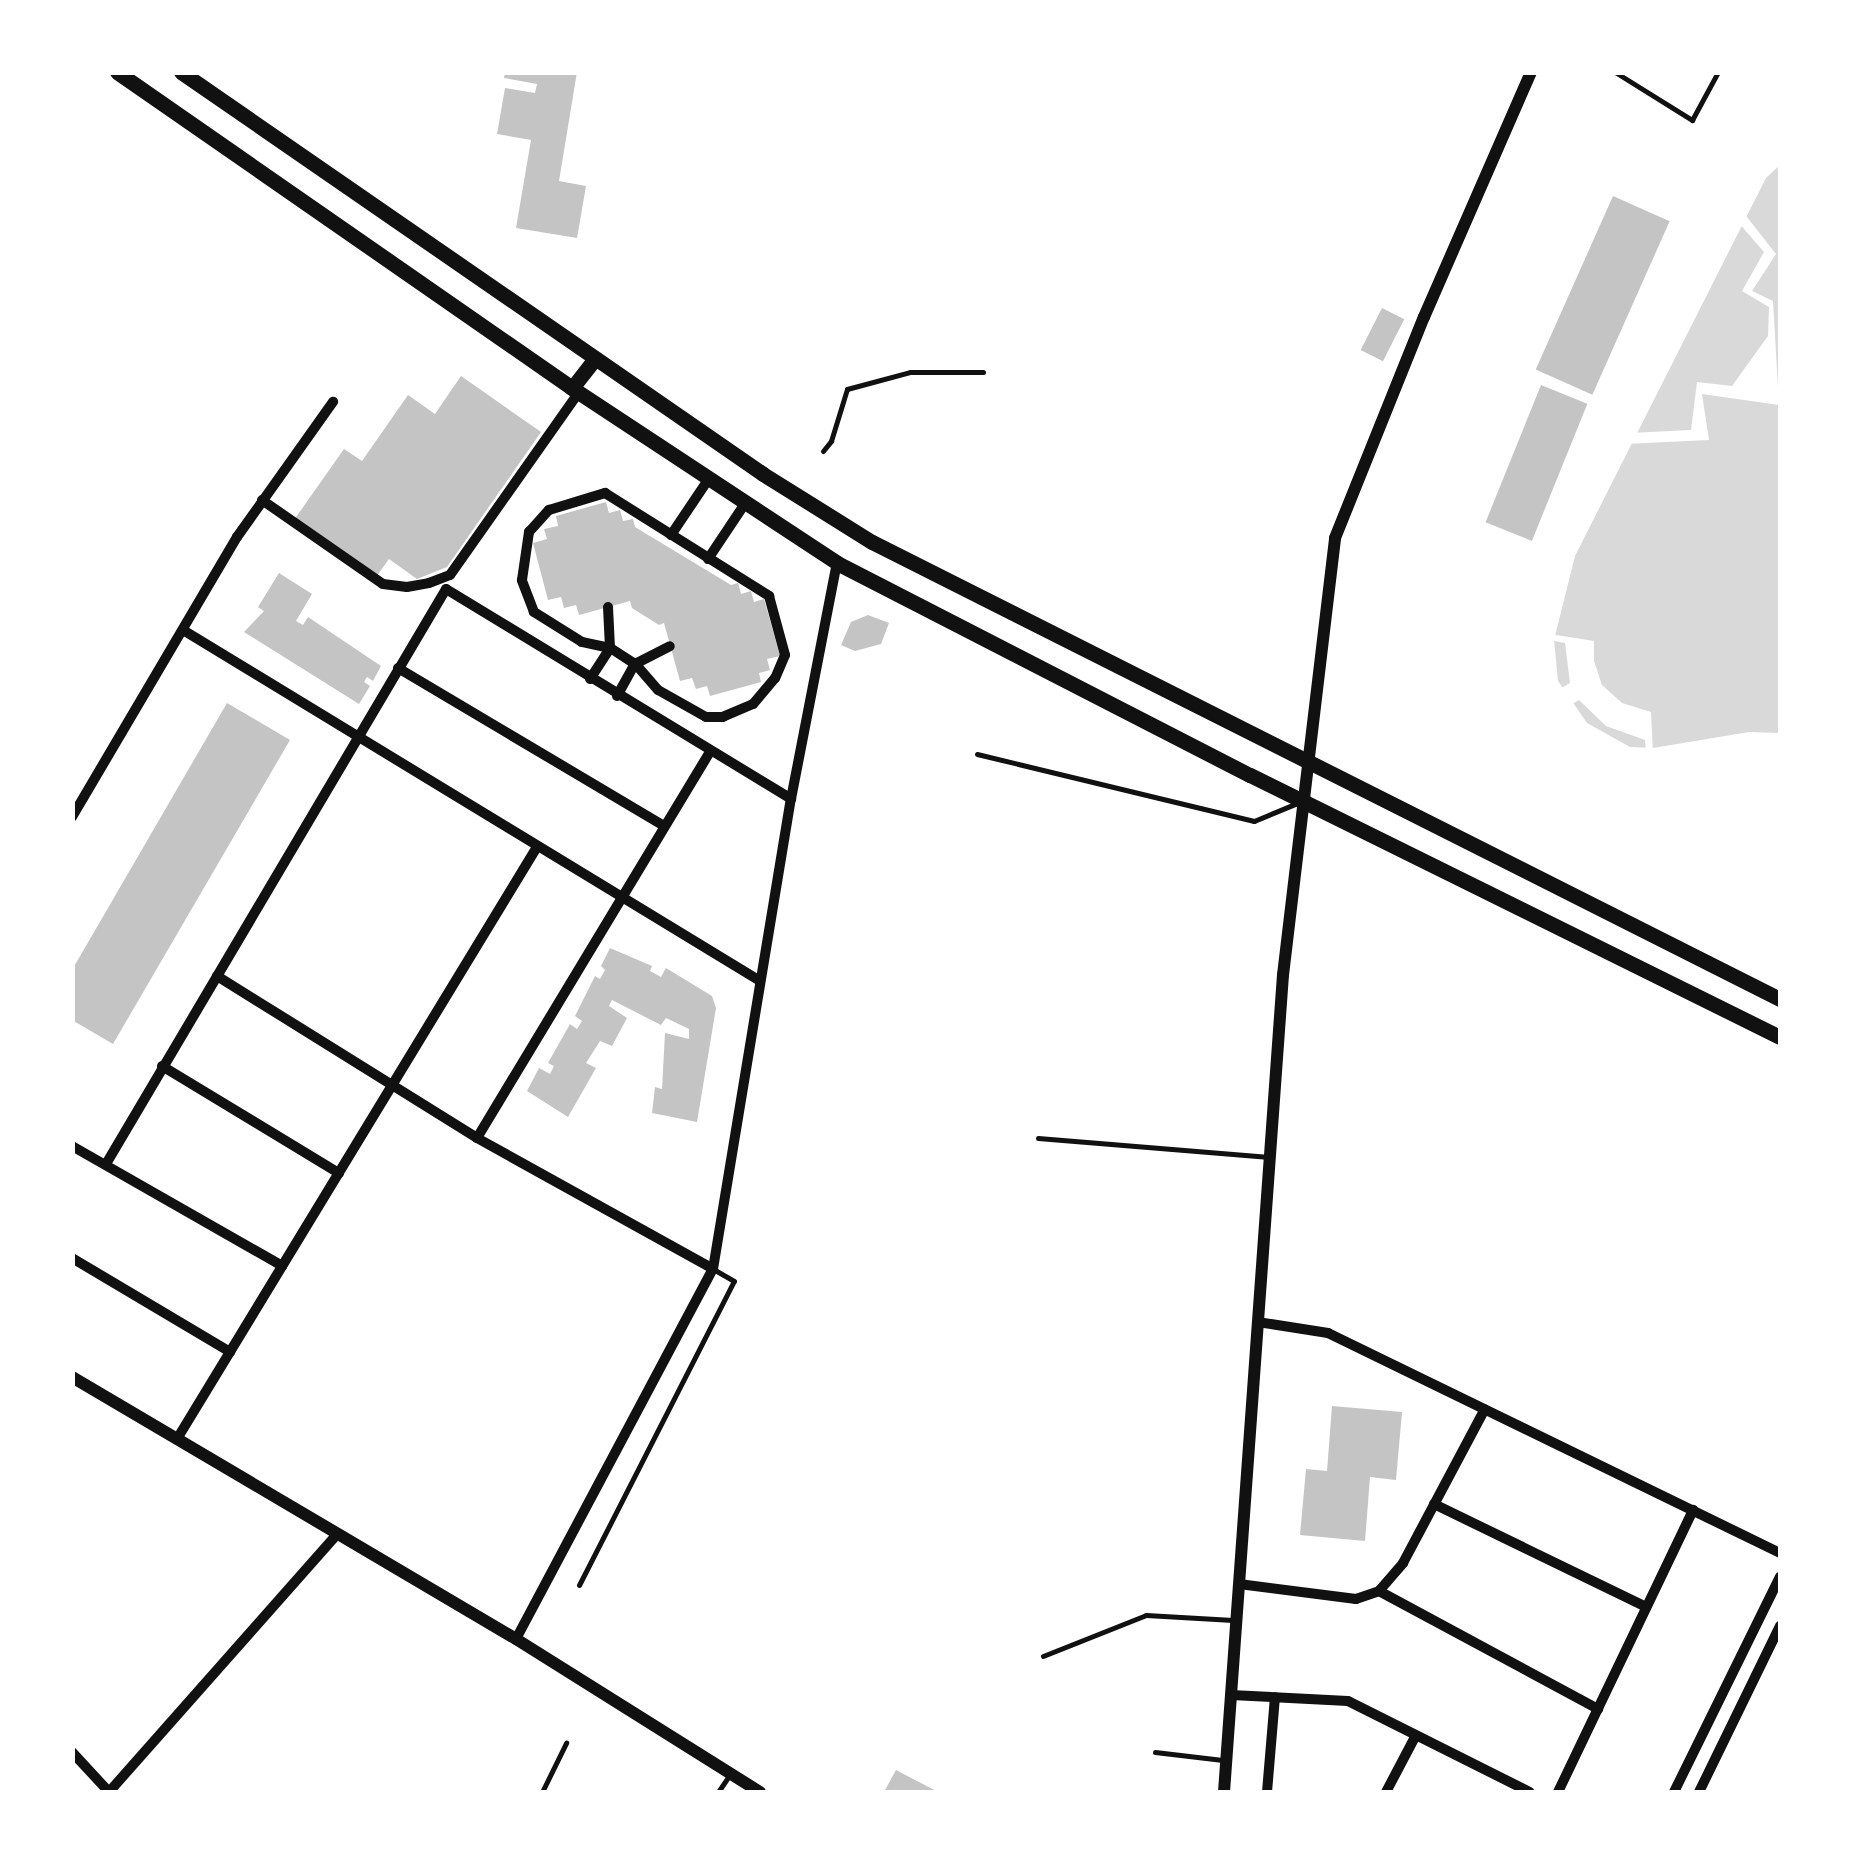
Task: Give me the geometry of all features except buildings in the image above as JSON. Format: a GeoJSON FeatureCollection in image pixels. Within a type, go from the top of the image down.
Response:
{"type":"FeatureCollection","features":[{"type":"Feature","properties":{"kind":"main road"},"geometry":{"type":"LineString","coordinates":[[117,72],[744,505],[837,563],[1780,1037]]}},
{"type":"Feature","properties":{"kind":"main road"},"geometry":{"type":"LineString","coordinates":[[181,72],[596,359],[872,542],[1780,999]]}},
{"type":"Feature","properties":{"kind":"main road"},"geometry":{"type":"LineString","coordinates":[[576,390],[596,359]]}},
{"type":"Feature","properties":{"kind":"street"},"geometry":{"type":"LineString","coordinates":[[1224,1792],[1283,975],[1336,538],[1346,504],[1531,72]]}},
{"type":"Feature","properties":{"kind":"street"},"geometry":{"type":"LineString","coordinates":[[262,500],[383,584],[407,587],[429,583],[450,575],[576,390]]}},
{"type":"Feature","properties":{"kind":"street"},"geometry":{"type":"LineString","coordinates":[[72,817],[262,500],[333,402]]}},
{"type":"Feature","properties":{"kind":"street"},"geometry":{"type":"LineString","coordinates":[[671,535],[708,480]]}},
{"type":"Feature","properties":{"kind":"street"},"geometry":{"type":"LineString","coordinates":[[605,492],[671,535],[770,596],[785,655],[775,678],[753,704],[722,717],[706,717],[658,690],[635,664],[610,648],[582,642],[534,612],[522,580],[529,532],[548,510],[605,492]]}},
{"type":"Feature","properties":{"kind":"street"},"geometry":{"type":"LineString","coordinates":[[708,559],[744,505]]}},
{"type":"Feature","properties":{"kind":"street"},"geometry":{"type":"LineString","coordinates":[[516,1639],[713,1269],[791,799],[837,563]]}},
{"type":"Feature","properties":{"kind":"street"},"geometry":{"type":"LineString","coordinates":[[106,1164],[446,589],[709,753],[791,799]]}},
{"type":"Feature","properties":{"kind":"street"},"geometry":{"type":"LineString","coordinates":[[590,679],[610,648],[608,608]]}},
{"type":"Feature","properties":{"kind":"street"},"geometry":{"type":"LineString","coordinates":[[183,630],[760,981]]}},
{"type":"Feature","properties":{"kind":"street"},"geometry":{"type":"LineString","coordinates":[[617,696],[635,664],[670,646]]}},
{"type":"Feature","properties":{"kind":"street"},"geometry":{"type":"LineString","coordinates":[[398,668],[664,826]]}},
{"type":"Feature","properties":{"kind":"street"},"geometry":{"type":"LineString","coordinates":[[477,1138],[709,753]]}},
{"type":"Feature","properties":{"kind":"street"},"geometry":{"type":"LineString","coordinates":[[177,1439],[537,846]]}},
{"type":"Feature","properties":{"kind":"street"},"geometry":{"type":"LineString","coordinates":[[217,976],[477,1138],[713,1269]]}},
{"type":"Feature","properties":{"kind":"street"},"geometry":{"type":"LineString","coordinates":[[162,1066],[339,1173]]}},
{"type":"Feature","properties":{"kind":"street"},"geometry":{"type":"LineString","coordinates":[[72,1146],[282,1266]]}},
{"type":"Feature","properties":{"kind":"street"},"geometry":{"type":"LineString","coordinates":[[72,1258],[230,1352]]}},
{"type":"Feature","properties":{"kind":"street"},"geometry":{"type":"LineString","coordinates":[[1258,1322],[1328,1334],[1780,1552]]}},
{"type":"Feature","properties":{"kind":"street"},"geometry":{"type":"LineString","coordinates":[[72,1378],[516,1639],[760,1792]]}},
{"type":"Feature","properties":{"kind":"street"},"geometry":{"type":"LineString","coordinates":[[1238,1584],[1356,1599],[1379,1590],[1403,1562],[1485,1409]]}},
{"type":"Feature","properties":{"kind":"street"},"geometry":{"type":"LineString","coordinates":[[1434,1504],[1646,1607]]}},
{"type":"Feature","properties":{"kind":"street"},"geometry":{"type":"LineString","coordinates":[[1558,1792],[1693,1510]]}},
{"type":"Feature","properties":{"kind":"street"},"geometry":{"type":"LineString","coordinates":[[72,1752],[109,1792],[337,1534]]}},
{"type":"Feature","properties":{"kind":"street"},"geometry":{"type":"LineString","coordinates":[[1674,1792],[1780,1576]]}},
{"type":"Feature","properties":{"kind":"street"},"geometry":{"type":"LineString","coordinates":[[1379,1590],[1598,1709]]}},
{"type":"Feature","properties":{"kind":"street"},"geometry":{"type":"LineString","coordinates":[[1699,1792],[1780,1626]]}},
{"type":"Feature","properties":{"kind":"street"},"geometry":{"type":"LineString","coordinates":[[1231,1695],[1348,1701],[1530,1792]]}},
{"type":"Feature","properties":{"kind":"street"},"geometry":{"type":"LineString","coordinates":[[1268,1792],[1275,1697]]}},
{"type":"Feature","properties":{"kind":"street"},"geometry":{"type":"LineString","coordinates":[[1386,1792],[1416,1735]]}},
{"type":"Feature","properties":{"kind":"lane"},"geometry":{"type":"LineString","coordinates":[[1616,72],[1692,120],[1718,72]]}},
{"type":"Feature","properties":{"kind":"lane"},"geometry":{"type":"LineString","coordinates":[[823,451],[831,441],[847,389],[910,372],[984,372]]}},
{"type":"Feature","properties":{"kind":"lane"},"geometry":{"type":"LineString","coordinates":[[976,754],[1254,821],[1303,800]]}},
{"type":"Feature","properties":{"kind":"lane"},"geometry":{"type":"LineString","coordinates":[[1038,1138],[1271,1157]]}},
{"type":"Feature","properties":{"kind":"lane"},"geometry":{"type":"LineString","coordinates":[[579,1584],[734,1281],[713,1269]]}},
{"type":"Feature","properties":{"kind":"lane"},"geometry":{"type":"LineString","coordinates":[[1043,1656],[1146,1616],[1236,1620]]}},
{"type":"Feature","properties":{"kind":"lane"},"geometry":{"type":"LineString","coordinates":[[542,1792],[566,1743]]}},
{"type":"Feature","properties":{"kind":"lane"},"geometry":{"type":"LineString","coordinates":[[1154,1752],[1226,1761]]}},
{"type":"Feature","properties":{"kind":"lane"},"geometry":{"type":"LineString","coordinates":[[718,1792],[730,1774]]}},
{"type":"Feature","properties":{"kind":"shaded area"},"geometry":{"type":"Polygon","coordinates":[[[1780,165],[1780,733],[1749,732],[1653,748],[1630,747],[1587,723],[1558,681],[1554,640],[1575,556],[1766,178],[1780,165]]]}},
{"type":"Feature","properties":{"kind":"pier"},"geometry":{"type":"Polygon","coordinates":[[[1743,212],[1776,254],[1752,291],[1773,301],[1779,405],[1702,394],[1709,440],[1624,444],[1630,433],[1691,430],[1697,382],[1732,386],[1768,336],[1769,307],[1742,291],[1764,252],[1738,222],[1743,212]]]}},
{"type":"Feature","properties":{"kind":"pier"},"geometry":{"type":"Polygon","coordinates":[[[1550,634],[1594,641],[1594,661],[1602,685],[1622,703],[1651,712],[1653,753],[1646,753],[1645,740],[1606,726],[1579,700],[1567,707],[1558,690],[1570,683],[1565,643],[1549,640],[1550,634]]]}}]}
